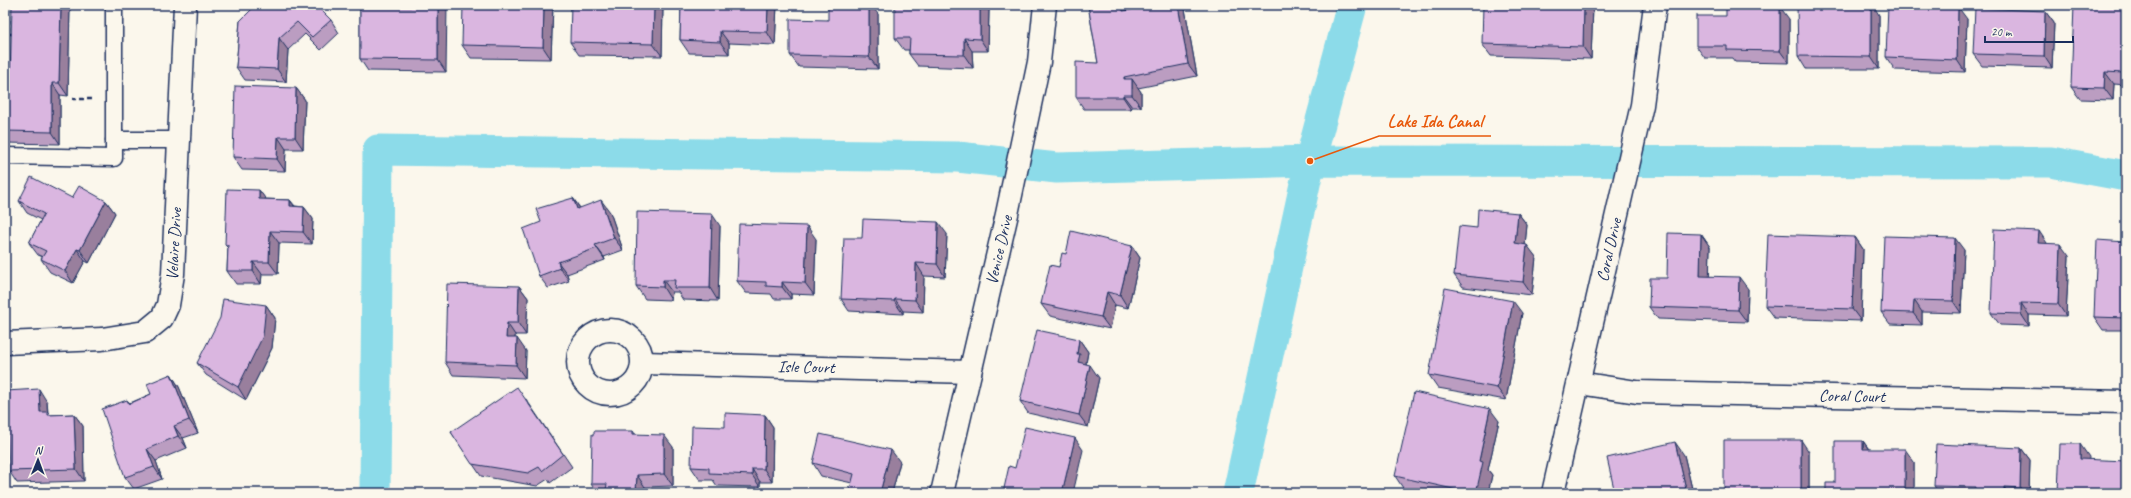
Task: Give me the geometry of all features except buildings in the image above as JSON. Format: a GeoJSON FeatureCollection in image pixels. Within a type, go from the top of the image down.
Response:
{"type":"FeatureCollection","features":[{"type":"Feature","properties":{"kind":"street","name":"Velaire Drive"},"geometry":{"type":"LineString","coordinates":[[5,344],[76,341],[122,337],[145,332],[162,318],[171,296],[173,274],[185,5]]}},
{"type":"Feature","properties":{"kind":"street","name":"Venice Drive"},"geometry":{"type":"LineString","coordinates":[[942,493],[1007,214],[1028,115],[1039,62],[1045,5]]}},
{"type":"Feature","properties":{"kind":"street","name":"Coral Drive"},"geometry":{"type":"LineString","coordinates":[[1553,493],[1642,105],[1655,5]]}},
{"type":"Feature","properties":{"kind":"street","name":"Isle Court"},"geometry":{"type":"LineString","coordinates":[[643,363],[970,372]]}},
{"type":"Feature","properties":{"kind":"street","name":"Coral Court"},"geometry":{"type":"LineString","coordinates":[[1578,383],[1637,392],[2126,402]]}},
{"type":"Feature","properties":{"kind":"lane"},"geometry":{"type":"LineString","coordinates":[[5,156],[114,158],[114,5]]}},
{"type":"Feature","properties":{"kind":"lane"},"geometry":{"type":"LineString","coordinates":[[114,140],[179,140]]}},
{"type":"Feature","properties":{"kind":"path"},"geometry":{"type":"LineString","coordinates":[[9,20],[8,34],[20,34]]}},
{"type":"Feature","properties":{"kind":"path"},"geometry":{"type":"LineString","coordinates":[[73,99],[98,99]]}},
{"type":"Feature","properties":{"kind":"waterway"},"geometry":{"type":"LineString","coordinates":[[1238,493],[1310,161],[1352,5]]}},
{"type":"Feature","properties":{"kind":"waterway"},"geometry":{"type":"LineString","coordinates":[[375,493],[378,150],[958,157],[1057,168],[1310,161],[2051,162],[2126,176]]}},
{"type":"Feature","properties":{"kind":"place","name":"Lake Ida Canal"},"geometry":{"type":"Point","coordinates":[1310,161]}}]}
